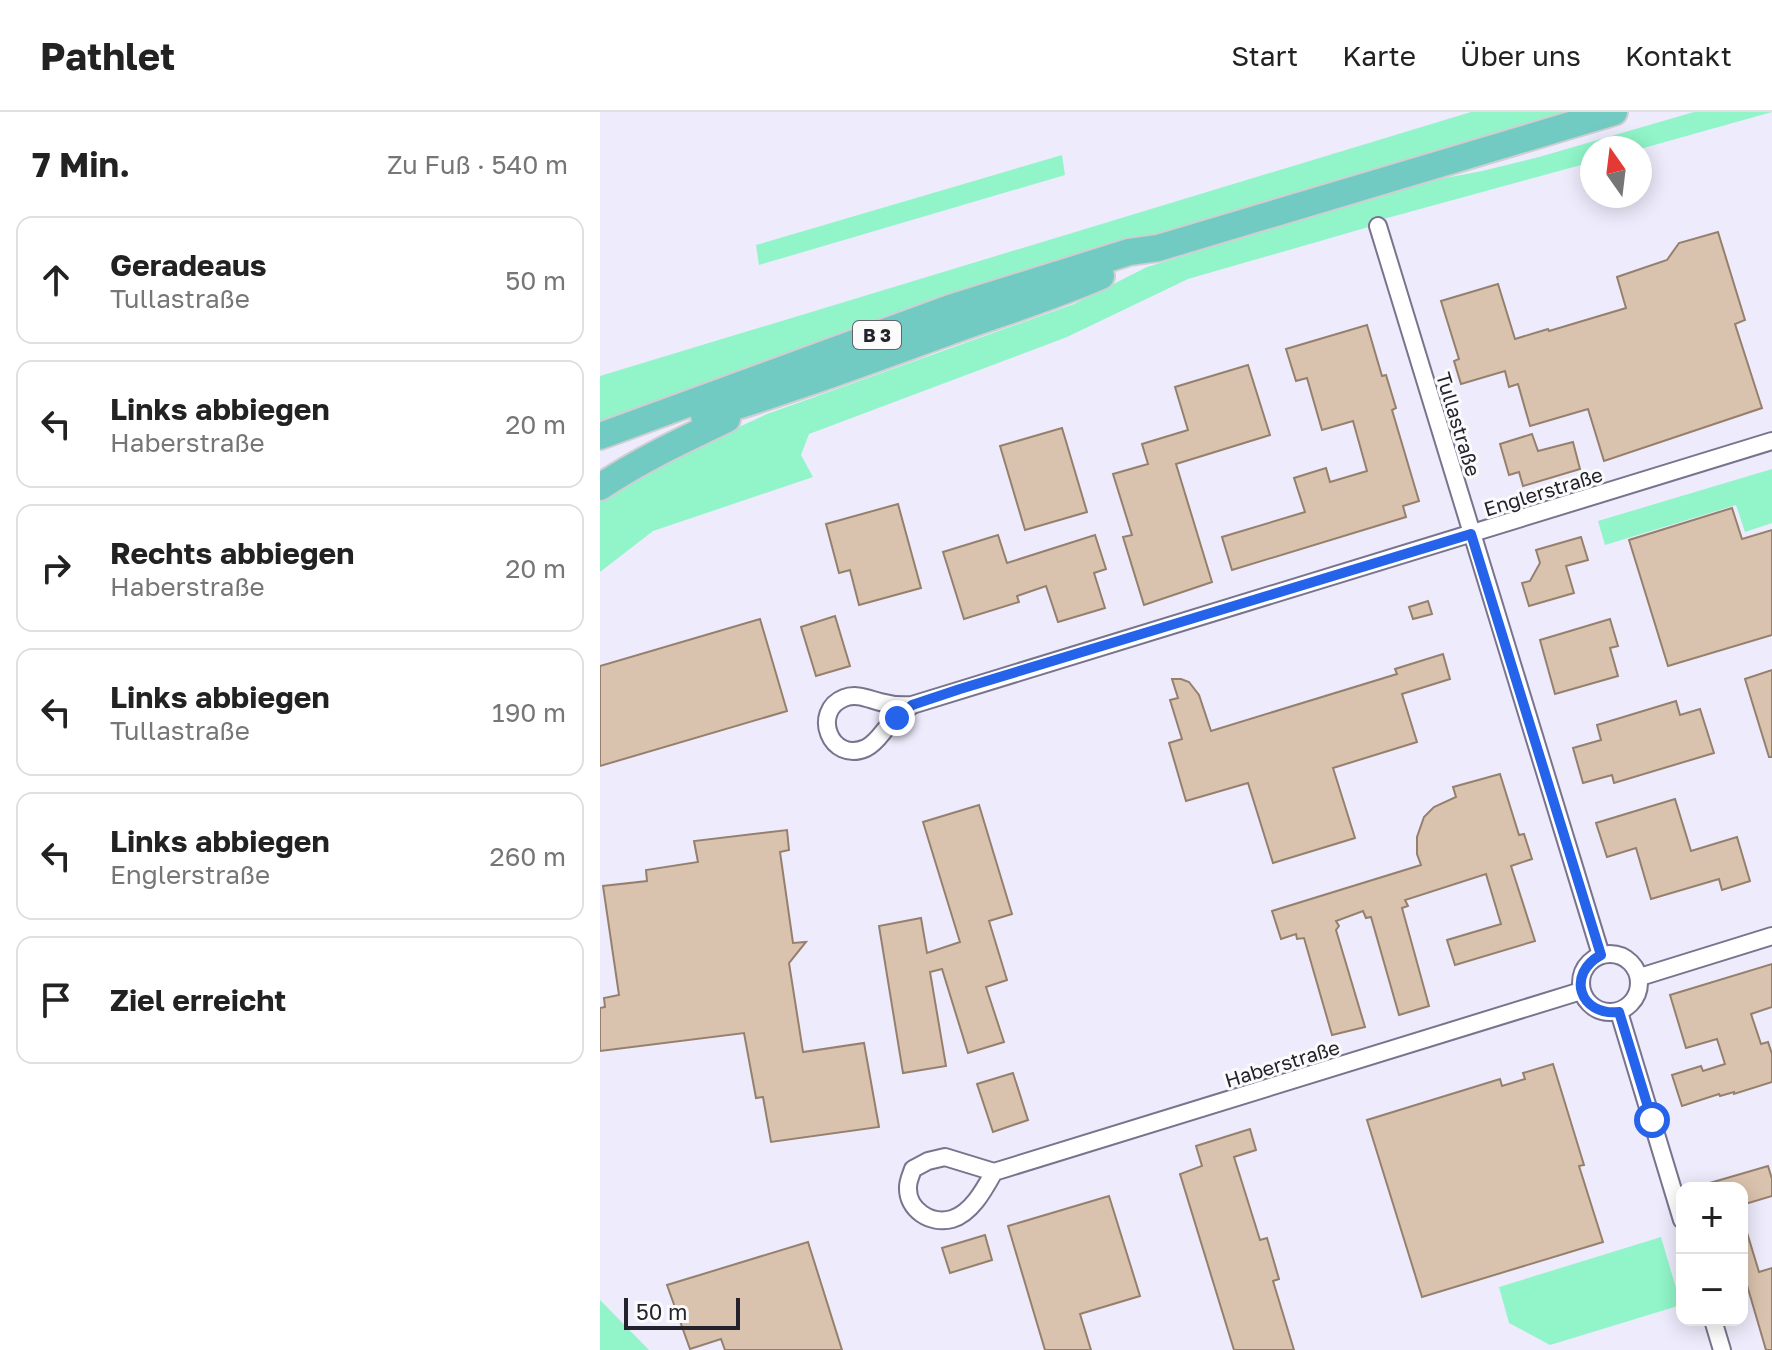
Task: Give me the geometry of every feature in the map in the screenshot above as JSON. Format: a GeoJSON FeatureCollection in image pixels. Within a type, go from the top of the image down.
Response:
{"type":"FeatureCollection","features":[{"type":"Feature","properties":{"kind":"main road","name":"B 3"},"geometry":{"type":"LineString","coordinates":[[600,436],[962,304],[1129,252],[1158,248],[1614,112]]}},
{"type":"Feature","properties":{"kind":"main road","name":"B 3"},"geometry":{"type":"LineString","coordinates":[[600,446],[773,396],[1060,294],[1158,248]]}},
{"type":"Feature","properties":{"kind":"main road","name":"B 3"},"geometry":{"type":"LineString","coordinates":[[600,487],[658,452],[773,396]]}},
{"type":"Feature","properties":{"kind":"street","name":"Tullastraße"},"geometry":{"type":"LineString","coordinates":[[1378,226],[1601,955]]}},
{"type":"Feature","properties":{"kind":"street","name":"Englerstraße"},"geometry":{"type":"LineString","coordinates":[[912,705],[870,746],[845,751],[829,735],[828,715],[833,705],[841,699],[865,697],[894,705],[912,705],[1772,441]]}},
{"type":"Feature","properties":{"kind":"street"},"geometry":{"type":"LineString","coordinates":[[1640,977],[1772,936]]}},
{"type":"Feature","properties":{"kind":"street"},"geometry":{"type":"LineString","coordinates":[[1601,955],[1624,957],[1640,977],[1640,989],[1635,1000],[1619,1012],[1597,1010],[1581,991],[1585,968],[1591,960],[1601,955]]}},
{"type":"Feature","properties":{"kind":"street","name":"Haberstraße"},"geometry":{"type":"LineString","coordinates":[[994,1172],[1581,991]]}},
{"type":"Feature","properties":{"kind":"street"},"geometry":{"type":"LineString","coordinates":[[1619,1012],[1676,1200]]}},
{"type":"Feature","properties":{"kind":"street"},"geometry":{"type":"LineString","coordinates":[[945,1157],[994,1172],[974,1202],[953,1219],[932,1219],[916,1210],[909,1201],[907,1185],[913,1169],[928,1161],[945,1157]]}},
{"type":"Feature","properties":{"kind":"street"},"geometry":{"type":"LineString","coordinates":[[1715,1326],[1722,1350]]}},
{"type":"Feature","properties":{"kind":"green space"},"geometry":{"type":"Polygon","coordinates":[[[1471,112],[1574,112],[600,426],[600,376],[1471,112]]]}},
{"type":"Feature","properties":{"kind":"green space"},"geometry":{"type":"Polygon","coordinates":[[[1694,112],[1772,112],[1652,146],[1652,136],[1611,136],[1694,112]]]}},
{"type":"Feature","properties":{"kind":"green space"},"geometry":{"type":"Polygon","coordinates":[[[1580,145],[1580,165],[1380,220],[1372,226],[1188,279],[1067,337],[809,434],[801,455],[813,477],[653,531],[600,572],[600,502],[671,458],[767,414],[1074,304],[1147,267],[1424,182],[1580,145]]]}},
{"type":"Feature","properties":{"kind":"green space"},"geometry":{"type":"Polygon","coordinates":[[[1062,155],[1065,175],[759,265],[756,245],[1062,155]]]}},
{"type":"Feature","properties":{"kind":"green space"},"geometry":{"type":"Polygon","coordinates":[[[1772,469],[1772,523],[1745,532],[1736,505],[1605,545],[1598,521],[1772,469]]]}},
{"type":"Feature","properties":{"kind":"green space"},"geometry":{"type":"Polygon","coordinates":[[[1661,1237],[1676,1288],[1676,1307],[1550,1345],[1509,1323],[1499,1287],[1661,1237]]]}},
{"type":"Feature","properties":{"kind":"green space"},"geometry":{"type":"Polygon","coordinates":[[[600,1300],[649,1350],[600,1350],[600,1300]]]}},
{"type":"Feature","properties":{"kind":"building"},"geometry":{"type":"Polygon","coordinates":[[[1718,232],[1745,320],[1735,324],[1762,408],[1604,461],[1588,409],[1530,426],[1518,384],[1509,387],[1505,371],[1461,384],[1454,361],[1459,359],[1441,301],[1498,284],[1515,339],[1549,331],[1626,308],[1617,277],[1667,260],[1679,243],[1718,232]]]}},
{"type":"Feature","properties":{"kind":"building"},"geometry":{"type":"Polygon","coordinates":[[[1367,325],[1382,376],[1386,375],[1396,408],[1392,410],[1419,501],[1403,506],[1406,517],[1232,570],[1222,537],[1305,512],[1294,478],[1326,468],[1330,482],[1367,471],[1353,421],[1322,430],[1307,378],[1296,381],[1286,349],[1367,325]]]}},
{"type":"Feature","properties":{"kind":"building"},"geometry":{"type":"Polygon","coordinates":[[[1248,365],[1270,435],[1176,464],[1212,582],[1144,605],[1123,537],[1132,535],[1113,474],[1148,464],[1142,444],[1188,430],[1175,387],[1248,365]]]}},
{"type":"Feature","properties":{"kind":"building"},"geometry":{"type":"Polygon","coordinates":[[[1062,428],[1087,512],[1025,530],[1000,446],[1062,428]]]}},
{"type":"Feature","properties":{"kind":"building"},"geometry":{"type":"Polygon","coordinates":[[[1532,434],[1538,451],[1573,442],[1580,469],[1523,486],[1519,472],[1509,475],[1500,444],[1532,434]]]}},
{"type":"Feature","properties":{"kind":"building"},"geometry":{"type":"Polygon","coordinates":[[[898,504],[921,588],[859,605],[850,570],[839,573],[826,524],[898,504]]]}},
{"type":"Feature","properties":{"kind":"building"},"geometry":{"type":"Polygon","coordinates":[[[1732,508],[1742,539],[1772,530],[1772,635],[1668,666],[1629,540],[1732,508]]]}},
{"type":"Feature","properties":{"kind":"building"},"geometry":{"type":"Polygon","coordinates":[[[998,535],[1007,563],[1095,535],[1106,569],[1094,573],[1105,608],[1058,622],[1046,586],[1017,596],[1019,602],[964,619],[943,552],[998,535]]]}},
{"type":"Feature","properties":{"kind":"building"},"geometry":{"type":"Polygon","coordinates":[[[1581,537],[1588,560],[1566,566],[1574,593],[1529,606],[1522,583],[1530,581],[1540,563],[1536,550],[1581,537]]]}},
{"type":"Feature","properties":{"kind":"building"},"geometry":{"type":"Polygon","coordinates":[[[1428,601],[1432,614],[1413,619],[1409,607],[1428,601]]]}},
{"type":"Feature","properties":{"kind":"building"},"geometry":{"type":"Polygon","coordinates":[[[835,616],[850,666],[816,676],[801,627],[835,616]]]}},
{"type":"Feature","properties":{"kind":"building"},"geometry":{"type":"Polygon","coordinates":[[[760,619],[787,711],[600,766],[600,666],[760,619]]]}},
{"type":"Feature","properties":{"kind":"building"},"geometry":{"type":"Polygon","coordinates":[[[1610,619],[1618,646],[1610,648],[1618,676],[1555,694],[1540,640],[1610,619]]]}},
{"type":"Feature","properties":{"kind":"building"},"geometry":{"type":"Polygon","coordinates":[[[1443,654],[1450,679],[1402,694],[1417,742],[1333,768],[1355,838],[1273,863],[1248,783],[1186,801],[1169,743],[1182,739],[1170,700],[1178,698],[1172,679],[1189,682],[1199,695],[1211,731],[1397,674],[1395,669],[1443,654]]]}},
{"type":"Feature","properties":{"kind":"building"},"geometry":{"type":"Polygon","coordinates":[[[1772,670],[1772,757],[1769,757],[1745,679],[1772,670]]]}},
{"type":"Feature","properties":{"kind":"building"},"geometry":{"type":"Polygon","coordinates":[[[1676,701],[1680,715],[1700,709],[1714,753],[1614,783],[1612,775],[1583,783],[1573,748],[1601,740],[1597,725],[1676,701]]]}},
{"type":"Feature","properties":{"kind":"building"},"geometry":{"type":"Polygon","coordinates":[[[1500,774],[1519,835],[1524,834],[1532,859],[1511,866],[1535,941],[1455,965],[1447,940],[1501,924],[1486,874],[1405,900],[1408,906],[1402,908],[1429,1006],[1399,1015],[1371,917],[1366,918],[1363,911],[1336,921],[1365,1027],[1332,1035],[1304,938],[1297,939],[1296,934],[1281,939],[1272,911],[1421,865],[1417,854],[1417,837],[1424,817],[1434,807],[1456,797],[1453,787],[1500,774]]]}},
{"type":"Feature","properties":{"kind":"building"},"geometry":{"type":"Polygon","coordinates":[[[1675,799],[1691,851],[1737,837],[1750,881],[1722,890],[1719,879],[1651,899],[1636,848],[1607,857],[1596,823],[1675,799]]]}},
{"type":"Feature","properties":{"kind":"building"},"geometry":{"type":"Polygon","coordinates":[[[979,805],[1012,914],[989,921],[1007,980],[986,987],[1004,1042],[968,1053],[942,969],[930,972],[946,1066],[903,1073],[879,926],[921,918],[927,953],[960,942],[923,822],[979,805]]]}},
{"type":"Feature","properties":{"kind":"building"},"geometry":{"type":"Polygon","coordinates":[[[787,830],[789,850],[780,852],[793,943],[806,942],[789,963],[803,1052],[864,1043],[879,1127],[771,1142],[763,1097],[756,1098],[744,1033],[600,1051],[600,1008],[605,1007],[604,998],[619,995],[603,886],[647,881],[646,870],[698,862],[694,841],[787,830]]]}},
{"type":"Feature","properties":{"kind":"building"},"geometry":{"type":"Polygon","coordinates":[[[1772,964],[1772,1007],[1751,1014],[1761,1044],[1768,1042],[1772,1054],[1772,1082],[1682,1106],[1672,1075],[1701,1066],[1703,1071],[1725,1064],[1717,1039],[1686,1048],[1670,995],[1772,964]]]}},
{"type":"Feature","properties":{"kind":"building"},"geometry":{"type":"Polygon","coordinates":[[[1553,1064],[1584,1165],[1579,1166],[1603,1242],[1422,1297],[1367,1120],[1500,1079],[1502,1086],[1525,1079],[1523,1073],[1553,1064]]]}},
{"type":"Feature","properties":{"kind":"building"},"geometry":{"type":"Polygon","coordinates":[[[1013,1073],[1028,1120],[993,1132],[977,1084],[1013,1073]]]}},
{"type":"Feature","properties":{"kind":"building"},"geometry":{"type":"Polygon","coordinates":[[[1250,1129],[1256,1150],[1234,1157],[1260,1240],[1267,1238],[1279,1279],[1273,1281],[1294,1350],[1234,1350],[1180,1174],[1202,1166],[1196,1146],[1250,1129]]]}},
{"type":"Feature","properties":{"kind":"building"},"geometry":{"type":"Polygon","coordinates":[[[1768,1166],[1772,1196],[1748,1203],[1748,1182],[1713,1182],[1768,1166]]]}},
{"type":"Feature","properties":{"kind":"building"},"geometry":{"type":"Polygon","coordinates":[[[1109,1196],[1140,1296],[1080,1314],[1091,1350],[1045,1350],[1008,1226],[1109,1196]]]}},
{"type":"Feature","properties":{"kind":"building"},"geometry":{"type":"Polygon","coordinates":[[[985,1235],[992,1260],[950,1273],[942,1248],[985,1235]]]}},
{"type":"Feature","properties":{"kind":"building"},"geometry":{"type":"Polygon","coordinates":[[[1748,1236],[1759,1272],[1772,1268],[1772,1350],[1766,1350],[1748,1288],[1748,1236]]]}},
{"type":"Feature","properties":{"kind":"building"},"geometry":{"type":"Polygon","coordinates":[[[808,1242],[842,1350],[725,1350],[721,1339],[690,1349],[667,1285],[808,1242]]]}},
{"type":"Feature","properties":{"kind":"route"},"geometry":{"type":"LineString","coordinates":[[897,718],[912,705],[960,689],[1471,534],[1601,955],[1591,960],[1585,968],[1581,991],[1597,1010],[1619,1012],[1652,1120]]}}]}
